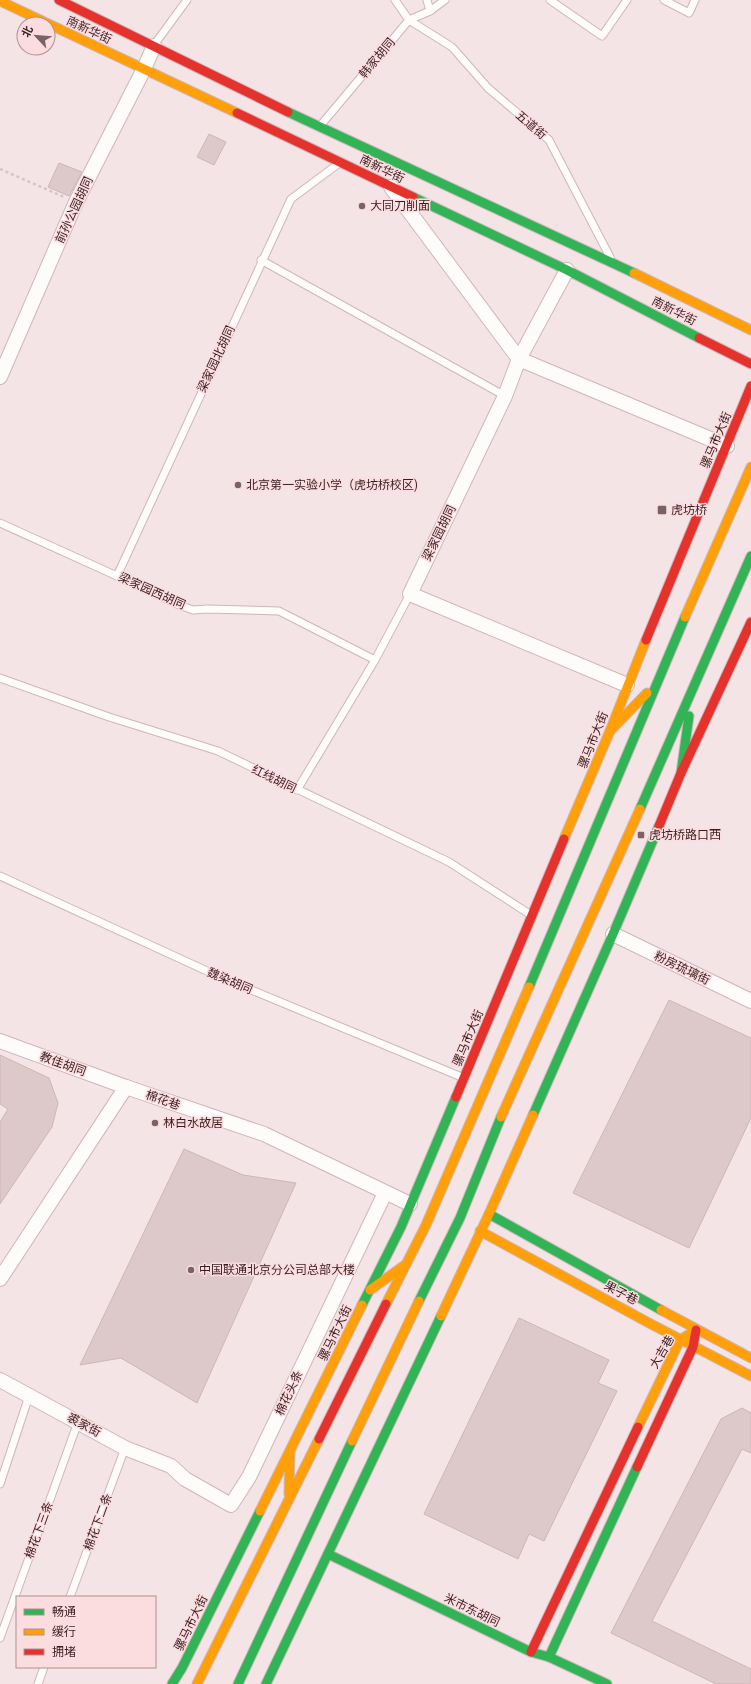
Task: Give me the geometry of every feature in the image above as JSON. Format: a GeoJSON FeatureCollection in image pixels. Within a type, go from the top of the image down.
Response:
{"type":"FeatureCollection","features":[{"type":"Feature","properties":{"kind":"main road","name":"南新华街"},"geometry":{"type":"LineString","coordinates":[[59,0],[318,127],[613,263],[751,330]]}},
{"type":"Feature","properties":{"kind":"main road","name":"南新华街"},"geometry":{"type":"LineString","coordinates":[[0,1],[567,270],[751,364]]}},
{"type":"Feature","properties":{"kind":"main road","name":"骡马市大街"},"geometry":{"type":"LineString","coordinates":[[172,1684],[182,1668],[401,1227],[610,731],[627,685],[751,386]]}},
{"type":"Feature","properties":{"kind":"main road"},"geometry":{"type":"LineString","coordinates":[[197,1684],[426,1225],[478,1108],[582,864],[656,684],[751,467]]}},
{"type":"Feature","properties":{"kind":"main road"},"geometry":{"type":"LineString","coordinates":[[238,1684],[379,1383],[460,1218],[503,1113],[692,693],[751,556]]}},
{"type":"Feature","properties":{"kind":"main road"},"geometry":{"type":"LineString","coordinates":[[266,1684],[489,1214],[681,773],[751,622]]}},
{"type":"Feature","properties":{"kind":"main road"},"geometry":{"type":"LineString","coordinates":[[610,731],[656,684]]}},
{"type":"Feature","properties":{"kind":"main road"},"geometry":{"type":"LineString","coordinates":[[681,773],[692,693]]}},
{"type":"Feature","properties":{"kind":"main road","name":"果子巷"},"geometry":{"type":"LineString","coordinates":[[489,1214],[696,1330],[751,1358]]}},
{"type":"Feature","properties":{"kind":"main road","name":"果子巷"},"geometry":{"type":"LineString","coordinates":[[480,1231],[693,1347],[751,1376]]}},
{"type":"Feature","properties":{"kind":"main road"},"geometry":{"type":"LineString","coordinates":[[370,1290],[407,1264]]}},
{"type":"Feature","properties":{"kind":"main road","name":"大吉巷"},"geometry":{"type":"LineString","coordinates":[[531,1652],[680,1340],[696,1330]]}},
{"type":"Feature","properties":{"kind":"main road","name":"大吉巷"},"geometry":{"type":"LineString","coordinates":[[549,1657],[693,1347],[696,1330]]}},
{"type":"Feature","properties":{"kind":"main road"},"geometry":{"type":"LineString","coordinates":[[288,1501],[290,1451]]}},
{"type":"Feature","properties":{"kind":"main road","name":"米市东胡同"},"geometry":{"type":"LineString","coordinates":[[328,1554],[531,1652],[549,1657],[607,1684]]}},
{"type":"Feature","properties":{"kind":"street","name":"前孙公园胡同"},"geometry":{"type":"LineString","coordinates":[[0,377],[76,202],[144,69],[154,46]]}},
{"type":"Feature","properties":{"kind":"street"},"geometry":{"type":"LineString","coordinates":[[391,187],[519,359],[726,446]]}},
{"type":"Feature","properties":{"kind":"street","name":"梁家园胡同"},"geometry":{"type":"LineString","coordinates":[[410,594],[505,396],[519,359],[567,270]]}},
{"type":"Feature","properties":{"kind":"street"},"geometry":{"type":"LineString","coordinates":[[410,594],[627,685]]}},
{"type":"Feature","properties":{"kind":"street","name":"粉房琉璃街"},"geometry":{"type":"LineString","coordinates":[[612,934],[751,1001]]}},
{"type":"Feature","properties":{"kind":"street","name":"教佳胡同"},"geometry":{"type":"LineString","coordinates":[[0,1041],[126,1087]]}},
{"type":"Feature","properties":{"kind":"street"},"geometry":{"type":"LineString","coordinates":[[0,1279],[126,1087]]}},
{"type":"Feature","properties":{"kind":"street","name":"棉花巷"},"geometry":{"type":"LineString","coordinates":[[126,1087],[264,1134],[410,1204]]}},
{"type":"Feature","properties":{"kind":"street","name":"棉花头条"},"geometry":{"type":"LineString","coordinates":[[171,1466],[185,1479],[231,1505],[249,1477],[385,1193]]}},
{"type":"Feature","properties":{"kind":"street","name":"裘家街"},"geometry":{"type":"LineString","coordinates":[[0,1380],[125,1448],[171,1466]]}},
{"type":"Feature","properties":{"kind":"lane"},"geometry":{"type":"LineString","coordinates":[[154,46],[187,0]]}},
{"type":"Feature","properties":{"kind":"lane"},"geometry":{"type":"LineString","coordinates":[[394,0],[409,20]]}},
{"type":"Feature","properties":{"kind":"lane"},"geometry":{"type":"LineString","coordinates":[[427,0],[430,11]]}},
{"type":"Feature","properties":{"kind":"lane","name":"韩家胡同"},"geometry":{"type":"LineString","coordinates":[[318,127],[409,20],[430,11],[445,0]]}},
{"type":"Feature","properties":{"kind":"lane"},"geometry":{"type":"LineString","coordinates":[[550,0],[602,36],[627,0]]}},
{"type":"Feature","properties":{"kind":"lane"},"geometry":{"type":"LineString","coordinates":[[664,0],[689,13],[695,0]]}},
{"type":"Feature","properties":{"kind":"lane","name":"五道街"},"geometry":{"type":"LineString","coordinates":[[409,20],[452,48],[488,88],[549,140],[613,263]]}},
{"type":"Feature","properties":{"kind":"lane","name":"梁家园北胡同"},"geometry":{"type":"LineString","coordinates":[[117,576],[290,199],[340,163]]}},
{"type":"Feature","properties":{"kind":"lane"},"geometry":{"type":"LineString","coordinates":[[261,260],[505,396]]}},
{"type":"Feature","properties":{"kind":"lane","name":"梁家园西胡同"},"geometry":{"type":"LineString","coordinates":[[0,523],[179,605],[193,610],[279,611],[375,660]]}},
{"type":"Feature","properties":{"kind":"lane","name":"梁家园胡同"},"geometry":{"type":"LineString","coordinates":[[297,790],[375,660],[410,594]]}},
{"type":"Feature","properties":{"kind":"lane","name":"红线胡同"},"geometry":{"type":"LineString","coordinates":[[0,678],[109,718],[218,751],[449,862],[532,916]]}},
{"type":"Feature","properties":{"kind":"lane","name":"魏染胡同"},"geometry":{"type":"LineString","coordinates":[[0,876],[220,977],[464,1078]]}},
{"type":"Feature","properties":{"kind":"lane"},"geometry":{"type":"LineString","coordinates":[[0,1484],[29,1396]]}},
{"type":"Feature","properties":{"kind":"lane","name":"棉花下三条"},"geometry":{"type":"LineString","coordinates":[[0,1638],[78,1422]]}},
{"type":"Feature","properties":{"kind":"lane","name":"棉花下二条"},"geometry":{"type":"LineString","coordinates":[[70,1596],[125,1448]]}},
{"type":"Feature","properties":{"kind":"lane"},"geometry":{"type":"LineString","coordinates":[[38,1684],[44,1668]]}},
{"type":"Feature","properties":{"kind":"path"},"geometry":{"type":"LineString","coordinates":[[0,169],[76,202]]}},
{"type":"Feature","properties":{"kind":"building"},"geometry":{"type":"Polygon","coordinates":[[[209,134],[226,142],[214,165],[197,157],[209,134]]]}},
{"type":"Feature","properties":{"kind":"building"},"geometry":{"type":"Polygon","coordinates":[[[59,163],[82,172],[69,196],[48,187],[59,163]]]}},
{"type":"Feature","properties":{"kind":"building"},"geometry":{"type":"Polygon","coordinates":[[[669,1000],[751,1038],[751,1118],[689,1248],[573,1193],[669,1000]]]}},
{"type":"Feature","properties":{"kind":"building"},"geometry":{"type":"Polygon","coordinates":[[[0,1055],[49,1078],[58,1103],[52,1127],[0,1204],[0,1122],[8,1109],[0,1104],[0,1055]]]}},
{"type":"Feature","properties":{"kind":"building","name":"中国联通北京分公司总部大楼"},"geometry":{"type":"Polygon","coordinates":[[[184,1149],[243,1175],[296,1183],[197,1403],[121,1358],[80,1365],[184,1149]]]}},
{"type":"Feature","properties":{"kind":"building"},"geometry":{"type":"Polygon","coordinates":[[[519,1318],[609,1360],[598,1383],[617,1391],[544,1541],[529,1534],[518,1559],[424,1514],[519,1318]]]}},
{"type":"Feature","properties":{"kind":"building"},"geometry":{"type":"Polygon","coordinates":[[[742,1408],[751,1413],[751,1453],[742,1449],[652,1621],[751,1669],[751,1684],[716,1684],[611,1633],[721,1419],[742,1408]]]}},
{"type":"Feature","properties":{"kind":"traffic: fast"},"geometry":{"type":"LineString","coordinates":[[288,112],[634,273]]}},
{"type":"Feature","properties":{"kind":"traffic: fast"},"geometry":{"type":"LineString","coordinates":[[413,197],[567,270],[699,338]]}},
{"type":"Feature","properties":{"kind":"traffic: fast"},"geometry":{"type":"LineString","coordinates":[[640,809],[751,556]]}},
{"type":"Feature","properties":{"kind":"traffic: fast"},"geometry":{"type":"LineString","coordinates":[[529,987],[685,617]]}},
{"type":"Feature","properties":{"kind":"traffic: fast"},"geometry":{"type":"LineString","coordinates":[[681,773],[689,716]]}},
{"type":"Feature","properties":{"kind":"traffic: fast"},"geometry":{"type":"LineString","coordinates":[[533,1115],[659,826]]}},
{"type":"Feature","properties":{"kind":"traffic: fast"},"geometry":{"type":"LineString","coordinates":[[362,1305],[401,1227],[456,1097]]}},
{"type":"Feature","properties":{"kind":"traffic: fast"},"geometry":{"type":"LineString","coordinates":[[419,1301],[460,1218],[501,1117]]}},
{"type":"Feature","properties":{"kind":"traffic: fast"},"geometry":{"type":"LineString","coordinates":[[489,1214],[661,1310]]}},
{"type":"Feature","properties":{"kind":"traffic: fast"},"geometry":{"type":"LineString","coordinates":[[266,1684],[441,1316]]}},
{"type":"Feature","properties":{"kind":"traffic: fast"},"geometry":{"type":"LineString","coordinates":[[238,1684],[352,1441]]}},
{"type":"Feature","properties":{"kind":"traffic: fast"},"geometry":{"type":"LineString","coordinates":[[549,1657],[637,1467]]}},
{"type":"Feature","properties":{"kind":"traffic: fast"},"geometry":{"type":"LineString","coordinates":[[172,1684],[182,1668],[260,1511]]}},
{"type":"Feature","properties":{"kind":"traffic: fast"},"geometry":{"type":"LineString","coordinates":[[328,1554],[531,1652],[549,1657],[607,1684]]}},
{"type":"Feature","properties":{"kind":"traffic: slow"},"geometry":{"type":"LineString","coordinates":[[0,1],[237,113]]}},
{"type":"Feature","properties":{"kind":"traffic: slow"},"geometry":{"type":"LineString","coordinates":[[634,273],[751,330]]}},
{"type":"Feature","properties":{"kind":"traffic: slow"},"geometry":{"type":"LineString","coordinates":[[685,617],[751,467]]}},
{"type":"Feature","properties":{"kind":"traffic: slow"},"geometry":{"type":"LineString","coordinates":[[564,839],[610,731],[646,640]]}},
{"type":"Feature","properties":{"kind":"traffic: slow"},"geometry":{"type":"LineString","coordinates":[[610,731],[647,693]]}},
{"type":"Feature","properties":{"kind":"traffic: slow"},"geometry":{"type":"LineString","coordinates":[[501,1117],[640,809]]}},
{"type":"Feature","properties":{"kind":"traffic: slow"},"geometry":{"type":"LineString","coordinates":[[386,1304],[426,1225],[529,987]]}},
{"type":"Feature","properties":{"kind":"traffic: slow"},"geometry":{"type":"LineString","coordinates":[[441,1316],[533,1115]]}},
{"type":"Feature","properties":{"kind":"traffic: slow"},"geometry":{"type":"LineString","coordinates":[[480,1231],[649,1323],[751,1376]]}},
{"type":"Feature","properties":{"kind":"traffic: slow"},"geometry":{"type":"LineString","coordinates":[[370,1290],[405,1265]]}},
{"type":"Feature","properties":{"kind":"traffic: slow"},"geometry":{"type":"LineString","coordinates":[[352,1441],[419,1301]]}},
{"type":"Feature","properties":{"kind":"traffic: slow"},"geometry":{"type":"LineString","coordinates":[[260,1511],[362,1305]]}},
{"type":"Feature","properties":{"kind":"traffic: slow"},"geometry":{"type":"LineString","coordinates":[[661,1310],[751,1358]]}},
{"type":"Feature","properties":{"kind":"traffic: slow"},"geometry":{"type":"LineString","coordinates":[[638,1427],[680,1340],[696,1330]]}},
{"type":"Feature","properties":{"kind":"traffic: slow"},"geometry":{"type":"LineString","coordinates":[[197,1684],[319,1439]]}},
{"type":"Feature","properties":{"kind":"traffic: slow"},"geometry":{"type":"LineString","coordinates":[[289,1494],[290,1451]]}},
{"type":"Feature","properties":{"kind":"traffic: jam"},"geometry":{"type":"LineString","coordinates":[[59,0],[288,112]]}},
{"type":"Feature","properties":{"kind":"traffic: jam"},"geometry":{"type":"LineString","coordinates":[[237,113],[413,197]]}},
{"type":"Feature","properties":{"kind":"traffic: jam"},"geometry":{"type":"LineString","coordinates":[[699,338],[751,364]]}},
{"type":"Feature","properties":{"kind":"traffic: jam"},"geometry":{"type":"LineString","coordinates":[[646,640],[751,386]]}},
{"type":"Feature","properties":{"kind":"traffic: jam"},"geometry":{"type":"LineString","coordinates":[[659,826],[681,773],[751,622]]}},
{"type":"Feature","properties":{"kind":"traffic: jam"},"geometry":{"type":"LineString","coordinates":[[456,1097],[564,839]]}},
{"type":"Feature","properties":{"kind":"traffic: jam"},"geometry":{"type":"LineString","coordinates":[[319,1439],[386,1304]]}},
{"type":"Feature","properties":{"kind":"traffic: jam"},"geometry":{"type":"LineString","coordinates":[[637,1467],[693,1347],[696,1330]]}},
{"type":"Feature","properties":{"kind":"traffic: jam"},"geometry":{"type":"LineString","coordinates":[[531,1652],[638,1427]]}},
{"type":"Feature","properties":{"kind":"place","name":"大同刀削面"},"geometry":{"type":"Point","coordinates":[362,206]}},
{"type":"Feature","properties":{"kind":"place","name":"北京第一实验小学（虎坊桥校区)"},"geometry":{"type":"Point","coordinates":[238,485]}},
{"type":"Feature","properties":{"kind":"place","name":"虎坊桥"},"geometry":{"type":"Point","coordinates":[662,510]}},
{"type":"Feature","properties":{"kind":"place","name":"虎坊桥路口西"},"geometry":{"type":"Point","coordinates":[641,835]}},
{"type":"Feature","properties":{"kind":"place","name":"林白水故居"},"geometry":{"type":"Point","coordinates":[155,1123]}},
{"type":"Feature","properties":{"kind":"place","name":"中国联通北京分公司总部大楼"},"geometry":{"type":"Point","coordinates":[191,1270]}}]}
